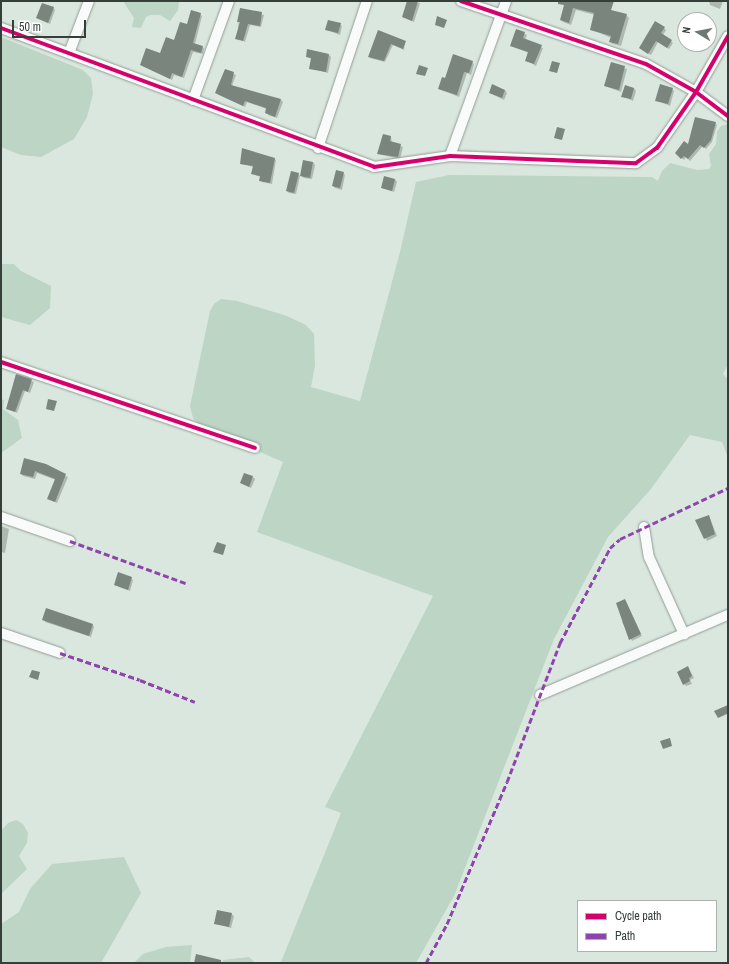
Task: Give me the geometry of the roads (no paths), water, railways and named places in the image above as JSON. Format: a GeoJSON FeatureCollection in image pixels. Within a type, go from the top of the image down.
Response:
{"type":"FeatureCollection","features":[{"type":"Feature","properties":{"kind":"street"},"geometry":{"type":"LineString","coordinates":[[69,53],[89,1]]}},
{"type":"Feature","properties":{"kind":"street"},"geometry":{"type":"LineString","coordinates":[[193,100],[228,1]]}},
{"type":"Feature","properties":{"kind":"street"},"geometry":{"type":"LineString","coordinates":[[318,148],[367,1]]}},
{"type":"Feature","properties":{"kind":"street"},"geometry":{"type":"LineString","coordinates":[[461,1],[646,64],[696,92],[728,116]]}},
{"type":"Feature","properties":{"kind":"street"},"geometry":{"type":"LineString","coordinates":[[450,156],[506,1]]}},
{"type":"Feature","properties":{"kind":"street"},"geometry":{"type":"LineString","coordinates":[[1,28],[318,148],[374,167],[450,156],[636,162],[657,148],[696,92],[728,36]]}},
{"type":"Feature","properties":{"kind":"street"},"geometry":{"type":"LineString","coordinates":[[1,362],[255,448]]}},
{"type":"Feature","properties":{"kind":"street"},"geometry":{"type":"LineString","coordinates":[[1,517],[70,541]]}},
{"type":"Feature","properties":{"kind":"street"},"geometry":{"type":"LineString","coordinates":[[644,527],[649,557],[684,634]]}},
{"type":"Feature","properties":{"kind":"street"},"geometry":{"type":"LineString","coordinates":[[540,695],[728,616]]}},
{"type":"Feature","properties":{"kind":"street"},"geometry":{"type":"LineString","coordinates":[[1,633],[60,653]]}}]}
